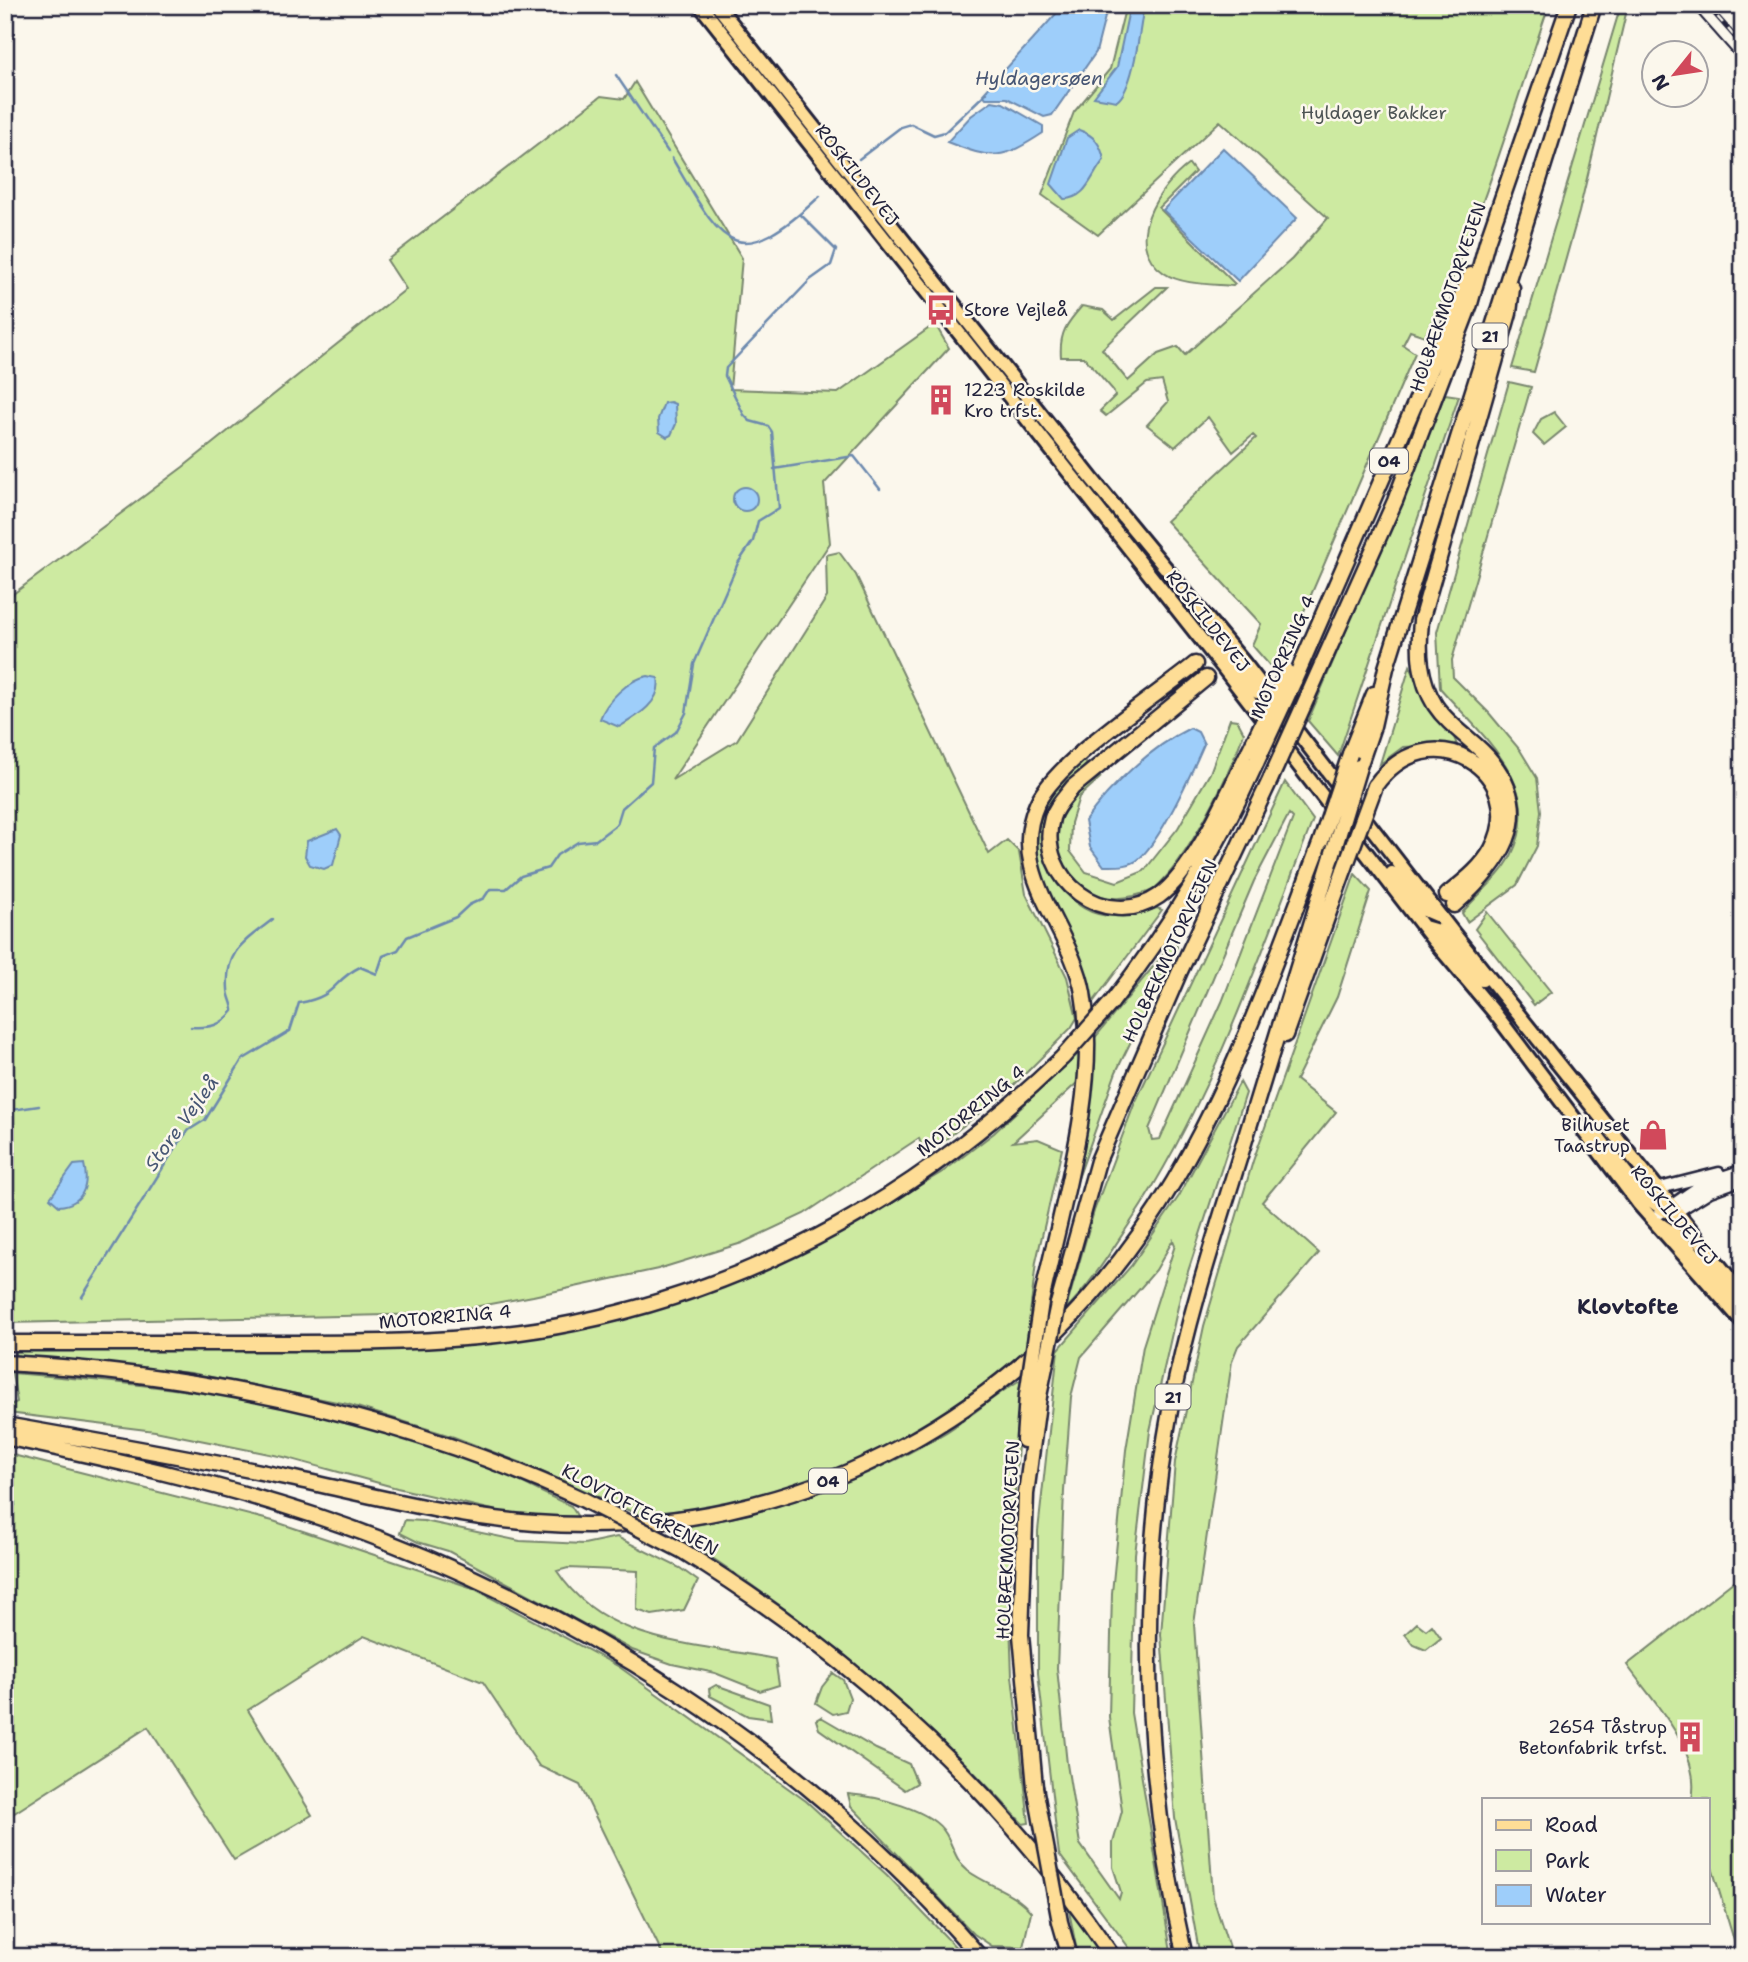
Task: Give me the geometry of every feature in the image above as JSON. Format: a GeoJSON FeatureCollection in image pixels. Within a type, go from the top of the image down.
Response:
{"type":"FeatureCollection","features":[{"type":"Feature","properties":{"kind":"highway","name":"HOLBÆKMOTORVEJEN"},"geometry":{"type":"LineString","coordinates":[[1070,1957],[1060,1922],[1035,1787],[1021,1635],[1023,1578],[1017,1530],[1033,1395],[1098,1161],[1180,971],[1271,778],[1395,501],[1470,304],[1487,242],[1569,5]]}},
{"type":"Feature","properties":{"kind":"highway","name":"21"},"geometry":{"type":"LineString","coordinates":[[1185,1957],[1165,1860],[1153,1755],[1149,1618],[1153,1536],[1165,1444],[1184,1346],[1373,726],[1386,668],[1594,5]]}},
{"type":"Feature","properties":{"kind":"highway","name":"MOTORRING 4"},"geometry":{"type":"LineString","coordinates":[[5,1343],[366,1343],[467,1338],[573,1323],[656,1303],[720,1281],[802,1246],[869,1209],[974,1138],[1063,1057],[1112,1002],[1164,933],[1201,873],[1290,677],[1322,617],[1458,300],[1487,242]]}},
{"type":"Feature","properties":{"kind":"highway"},"geometry":{"type":"LineString","coordinates":[[1450,900],[1499,859],[1509,838],[1510,801],[1505,782],[1491,761],[1435,705],[1419,663],[1421,621],[1509,313],[1517,250]]}},
{"type":"Feature","properties":{"kind":"highway","name":"21"},"geometry":{"type":"LineString","coordinates":[[1033,1395],[1041,1302],[1077,1131],[1088,1050],[1080,979],[1034,876],[1028,853],[1030,824],[1037,802],[1058,773],[1195,664]]}},
{"type":"Feature","properties":{"kind":"highway","name":"O4"},"geometry":{"type":"LineString","coordinates":[[5,1425],[237,1467],[425,1507],[535,1523],[605,1525],[715,1514],[786,1496],[850,1473],[901,1449],[987,1394],[1064,1326],[1129,1250],[1174,1182],[1221,1091],[1262,997],[1321,841],[1350,754],[1386,668]]}},
{"type":"Feature","properties":{"kind":"highway"},"geometry":{"type":"LineString","coordinates":[[1206,678],[1073,787],[1063,800],[1053,815],[1049,832],[1052,857],[1064,880],[1076,893],[1107,907],[1124,908],[1157,897],[1170,886],[1192,856],[1253,756]]}},
{"type":"Feature","properties":{"kind":"highway"},"geometry":{"type":"LineString","coordinates":[[1254,1111],[1300,998],[1374,786],[1399,759],[1433,749],[1451,751],[1467,758],[1481,769],[1492,783],[1499,799],[1499,835],[1480,866],[1450,900]]}},
{"type":"Feature","properties":{"kind":"highway","name":"KLOVTOFTEGRENEN"},"geometry":{"type":"LineString","coordinates":[[5,1363],[179,1381],[248,1391],[338,1411],[485,1457],[584,1500],[681,1550],[732,1582],[822,1646],[919,1728],[1022,1836],[1065,1889],[1113,1957]]}},
{"type":"Feature","properties":{"kind":"highway"},"geometry":{"type":"LineString","coordinates":[[5,1437],[184,1477],[315,1516],[416,1554],[556,1619],[662,1681],[795,1776],[907,1878],[980,1957]]}},
{"type":"Feature","properties":{"kind":"main road","name":"ROSKILDEVEJ"},"geometry":{"type":"LineString","coordinates":[[700,5],[1210,651]]}},
{"type":"Feature","properties":{"kind":"main road","name":"ROSKILDEVEJ"},"geometry":{"type":"LineString","coordinates":[[717,5],[1101,491],[1226,656],[1372,829],[1433,912],[1656,1189],[1669,1210],[1743,1295]]}},
{"type":"Feature","properties":{"kind":"main road"},"geometry":{"type":"LineString","coordinates":[[1195,664],[1210,651],[1226,656],[1206,678]]}},
{"type":"Feature","properties":{"kind":"main road","name":"ROSKILDEVEJ"},"geometry":{"type":"LineString","coordinates":[[1226,656],[1298,765],[1494,1012],[1652,1220],[1743,1322]]}},
{"type":"Feature","properties":{"kind":"main road"},"geometry":{"type":"LineString","coordinates":[[1298,765],[1433,912]]}},
{"type":"Feature","properties":{"kind":"main road"},"geometry":{"type":"LineString","coordinates":[[1450,900],[1433,912],[1424,927],[1443,936],[1469,968],[1516,1013]]}},
{"type":"Feature","properties":{"kind":"main road"},"geometry":{"type":"LineString","coordinates":[[1494,1012],[1645,1194],[1669,1210]]}},
{"type":"Feature","properties":{"kind":"main road"},"geometry":{"type":"LineString","coordinates":[[1652,1220],[1678,1236],[1743,1308]]}},
{"type":"Feature","properties":{"kind":"street"},"geometry":{"type":"LineString","coordinates":[[1652,1220],[1741,1173]]}},
{"type":"Feature","properties":{"kind":"street"},"geometry":{"type":"LineString","coordinates":[[1656,1189],[1700,1175],[1741,1173]]}},
{"type":"Feature","properties":{"kind":"green space","name":"Hyldager Bakker"},"geometry":{"type":"Polygon","coordinates":[[[1126,5],[1549,5],[1493,173],[1462,256],[1425,336],[1410,331],[1403,345],[1415,353],[1277,674],[1252,645],[1261,624],[1166,521],[1256,438],[1253,435],[1233,452],[1208,417],[1175,447],[1147,425],[1168,402],[1162,381],[1147,383],[1106,416],[1100,411],[1115,396],[1113,390],[1084,357],[1061,357],[1061,341],[1068,323],[1082,306],[1103,310],[1114,320],[1156,287],[1167,287],[1102,349],[1128,381],[1158,354],[1178,347],[1185,355],[1292,259],[1328,218],[1220,121],[1098,235],[1042,195],[1074,112],[1110,69],[1126,5]]]}},
{"type":"Feature","properties":{"kind":"green space"},"geometry":{"type":"Polygon","coordinates":[[[1621,5],[1628,5],[1579,212],[1534,372],[1512,368],[1621,5]]]}},
{"type":"Feature","properties":{"kind":"green space"},"geometry":{"type":"Polygon","coordinates":[[[635,82],[742,258],[730,389],[838,393],[935,324],[949,348],[824,484],[830,543],[672,780],[737,740],[827,597],[826,555],[839,552],[856,575],[989,854],[1007,840],[1019,852],[1026,894],[1067,977],[1077,1018],[1071,1028],[1008,1091],[924,1156],[919,1138],[804,1214],[742,1243],[658,1269],[437,1314],[5,1325],[5,600],[183,467],[406,289],[387,260],[601,96],[624,99],[635,82]]]}},
{"type":"Feature","properties":{"kind":"green space"},"geometry":{"type":"Polygon","coordinates":[[[1189,164],[1195,172],[1159,208],[1235,284],[1233,286],[1179,280],[1164,273],[1151,261],[1145,231],[1149,216],[1166,186],[1189,164]]]}},
{"type":"Feature","properties":{"kind":"green space"},"geometry":{"type":"Polygon","coordinates":[[[1509,382],[1531,387],[1452,660],[1453,677],[1489,713],[1520,750],[1537,778],[1541,811],[1537,846],[1517,885],[1467,922],[1462,913],[1495,878],[1511,856],[1520,831],[1521,807],[1505,764],[1440,688],[1437,632],[1509,382]]]}},
{"type":"Feature","properties":{"kind":"green space"},"geometry":{"type":"Polygon","coordinates":[[[1445,394],[1459,396],[1338,756],[1308,721],[1445,394]]]}},
{"type":"Feature","properties":{"kind":"green space"},"geometry":{"type":"Polygon","coordinates":[[[1554,412],[1566,427],[1544,445],[1533,434],[1541,419],[1554,412]]]}},
{"type":"Feature","properties":{"kind":"green space"},"geometry":{"type":"Polygon","coordinates":[[[1410,666],[1428,705],[1453,735],[1457,745],[1403,747],[1380,764],[1410,666]]]}},
{"type":"Feature","properties":{"kind":"green space"},"geometry":{"type":"Polygon","coordinates":[[[1230,719],[1237,720],[1244,733],[1218,794],[1181,858],[1154,889],[1134,896],[1111,898],[1092,892],[1076,881],[1065,866],[1059,847],[1059,828],[1065,809],[1079,791],[1101,777],[1079,797],[1071,823],[1070,851],[1086,872],[1117,882],[1144,871],[1178,828],[1210,773],[1230,719]]]}},
{"type":"Feature","properties":{"kind":"green space"},"geometry":{"type":"Polygon","coordinates":[[[1083,760],[1087,764],[1056,796],[1043,823],[1042,839],[1051,871],[1071,898],[1098,914],[1120,916],[1157,908],[1162,910],[1091,1005],[1045,889],[1034,844],[1035,825],[1047,797],[1083,760]]]}},
{"type":"Feature","properties":{"kind":"green space"},"geometry":{"type":"Polygon","coordinates":[[[1285,782],[1313,820],[1232,1027],[1186,1127],[1159,1176],[1100,1268],[1066,1309],[1094,1211],[1134,1105],[1285,782]],[[1289,814],[1254,881],[1149,1129],[1152,1140],[1160,1139],[1222,1002],[1293,818],[1289,814]]]}},
{"type":"Feature","properties":{"kind":"green space"},"geometry":{"type":"Polygon","coordinates":[[[1355,874],[1371,891],[1337,997],[1296,1080],[1336,1112],[1262,1202],[1319,1253],[1238,1346],[1232,1361],[1194,1624],[1213,1897],[1232,1957],[1200,1957],[1175,1818],[1161,1634],[1175,1462],[1204,1326],[1253,1161],[1355,874]]]}},
{"type":"Feature","properties":{"kind":"green space"},"geometry":{"type":"Polygon","coordinates":[[[1487,912],[1551,992],[1534,1005],[1475,929],[1487,912]]]}},
{"type":"Feature","properties":{"kind":"green space"},"geometry":{"type":"Polygon","coordinates":[[[1175,940],[1177,947],[1116,1072],[1070,1201],[1095,1060],[1093,1040],[1175,940]]]}},
{"type":"Feature","properties":{"kind":"green space"},"geometry":{"type":"Polygon","coordinates":[[[1082,1050],[1080,1080],[1013,1142],[1038,1139],[1062,1149],[1036,1262],[1025,1357],[930,1426],[834,1474],[754,1500],[646,1518],[522,1463],[454,1437],[347,1404],[191,1373],[15,1355],[15,1349],[464,1343],[752,1274],[843,1231],[944,1171],[994,1133],[1082,1050]]]}},
{"type":"Feature","properties":{"kind":"green space"},"geometry":{"type":"Polygon","coordinates":[[[1240,1082],[1246,1093],[1181,1293],[1150,1431],[1135,1554],[1131,1713],[1172,1957],[1136,1957],[1059,1854],[1038,1673],[1038,1531],[1058,1350],[1131,1266],[1179,1196],[1240,1082]],[[1173,1240],[1156,1270],[1081,1357],[1071,1397],[1064,1491],[1057,1668],[1067,1764],[1080,1844],[1119,1899],[1121,1892],[1113,1867],[1113,1843],[1122,1811],[1109,1717],[1112,1593],[1126,1450],[1143,1346],[1175,1245],[1173,1240]]]}},
{"type":"Feature","properties":{"kind":"green space"},"geometry":{"type":"Polygon","coordinates":[[[12,1373],[186,1390],[359,1423],[415,1439],[483,1464],[571,1506],[578,1517],[519,1516],[397,1488],[284,1457],[155,1431],[8,1413],[8,1406],[17,1402],[12,1373]]]}},
{"type":"Feature","properties":{"kind":"green space"},"geometry":{"type":"Polygon","coordinates":[[[1022,1379],[1009,1592],[1012,1676],[1029,1823],[1023,1824],[944,1743],[860,1668],[772,1600],[679,1536],[679,1528],[782,1505],[880,1467],[943,1434],[1022,1379]]]}},
{"type":"Feature","properties":{"kind":"green space"},"geometry":{"type":"Polygon","coordinates":[[[5,1453],[273,1521],[473,1588],[618,1666],[806,1801],[887,1875],[965,1957],[664,1957],[580,1785],[539,1766],[483,1682],[364,1636],[248,1710],[312,1815],[234,1860],[148,1727],[5,1819],[5,1453]]]}},
{"type":"Feature","properties":{"kind":"green space"},"geometry":{"type":"Polygon","coordinates":[[[405,1520],[424,1521],[520,1541],[584,1544],[617,1537],[680,1568],[698,1581],[684,1610],[652,1615],[637,1610],[638,1571],[568,1568],[557,1571],[577,1595],[600,1614],[655,1637],[775,1659],[779,1685],[760,1691],[715,1673],[672,1664],[632,1650],[448,1551],[418,1542],[400,1533],[405,1520]]]}},
{"type":"Feature","properties":{"kind":"green space"},"geometry":{"type":"Polygon","coordinates":[[[1743,1574],[1743,1957],[1739,1957],[1710,1861],[1710,1798],[1692,1798],[1690,1763],[1683,1745],[1662,1711],[1627,1665],[1743,1574]]]}},
{"type":"Feature","properties":{"kind":"green space"},"geometry":{"type":"Polygon","coordinates":[[[1417,1623],[1426,1630],[1432,1625],[1441,1638],[1426,1650],[1414,1645],[1405,1634],[1417,1623]]]}},
{"type":"Feature","properties":{"kind":"green space"},"geometry":{"type":"Polygon","coordinates":[[[833,1673],[843,1680],[850,1698],[846,1711],[833,1714],[816,1703],[822,1687],[833,1673]]]}},
{"type":"Feature","properties":{"kind":"green space"},"geometry":{"type":"Polygon","coordinates":[[[716,1685],[769,1704],[771,1719],[748,1716],[710,1696],[709,1689],[716,1685]]]}},
{"type":"Feature","properties":{"kind":"green space"},"geometry":{"type":"Polygon","coordinates":[[[821,1717],[876,1749],[909,1764],[917,1783],[905,1790],[819,1729],[816,1720],[821,1717]]]}},
{"type":"Feature","properties":{"kind":"green space"},"geometry":{"type":"Polygon","coordinates":[[[848,1794],[902,1805],[929,1817],[939,1825],[968,1871],[1010,1894],[1031,1912],[1023,1947],[992,1946],[974,1934],[851,1806],[848,1794]]]}},
{"type":"Feature","properties":{"kind":"green space"},"geometry":{"type":"Polygon","coordinates":[[[1068,1906],[1104,1957],[1078,1957],[1068,1906]]]}},
{"type":"Feature","properties":{"kind":"water","name":"Hyldagersøen"},"geometry":{"type":"Polygon","coordinates":[[[1064,5],[1108,5],[1096,52],[1052,115],[1044,117],[1007,98],[986,98],[983,94],[1064,5]]]}},
{"type":"Feature","properties":{"kind":"water"},"geometry":{"type":"Polygon","coordinates":[[[1130,5],[1144,5],[1128,84],[1117,101],[1094,97],[1117,67],[1130,5]]]}},
{"type":"Feature","properties":{"kind":"water"},"geometry":{"type":"Polygon","coordinates":[[[992,101],[1003,103],[1043,126],[1043,133],[1017,148],[997,154],[976,152],[947,142],[971,116],[992,101]]]}},
{"type":"Feature","properties":{"kind":"water"},"geometry":{"type":"Polygon","coordinates":[[[1079,130],[1096,141],[1104,160],[1083,191],[1072,198],[1064,199],[1051,184],[1067,138],[1079,130]]]}},
{"type":"Feature","properties":{"kind":"water"},"geometry":{"type":"Polygon","coordinates":[[[1223,148],[1297,218],[1238,281],[1163,210],[1223,148]]]}},
{"type":"Feature","properties":{"kind":"water"},"geometry":{"type":"Polygon","coordinates":[[[664,403],[675,404],[676,424],[671,435],[667,437],[659,432],[658,419],[664,403]]]}},
{"type":"Feature","properties":{"kind":"water"},"geometry":{"type":"Polygon","coordinates":[[[745,487],[753,491],[757,499],[753,507],[745,511],[737,507],[733,499],[737,491],[745,487]]]}},
{"type":"Feature","properties":{"kind":"water"},"geometry":{"type":"Polygon","coordinates":[[[648,676],[658,678],[658,687],[647,708],[619,727],[600,719],[607,705],[619,692],[633,681],[648,676]]]}},
{"type":"Feature","properties":{"kind":"water"},"geometry":{"type":"Polygon","coordinates":[[[1190,728],[1198,732],[1204,744],[1158,835],[1136,861],[1104,866],[1090,847],[1085,821],[1106,794],[1132,768],[1190,728]]]}},
{"type":"Feature","properties":{"kind":"water"},"geometry":{"type":"Polygon","coordinates":[[[337,829],[341,835],[333,865],[324,869],[310,865],[305,856],[307,841],[337,829]]]}},
{"type":"Feature","properties":{"kind":"water"},"geometry":{"type":"Polygon","coordinates":[[[84,1164],[86,1179],[83,1192],[74,1202],[59,1206],[50,1198],[74,1165],[84,1164]]]}},
{"type":"Feature","properties":{"kind":"waterway"},"geometry":{"type":"LineString","coordinates":[[616,75],[668,152]]}},
{"type":"Feature","properties":{"kind":"waterway","name":"Store Vejleå"},"geometry":{"type":"LineString","coordinates":[[859,159],[901,127],[911,124],[934,135],[945,132],[986,93]]}},
{"type":"Feature","properties":{"kind":"waterway"},"geometry":{"type":"LineString","coordinates":[[672,158],[704,211],[718,229],[732,239],[749,242],[768,236],[791,221],[820,196]]}},
{"type":"Feature","properties":{"kind":"waterway","name":"Store Vejleå"},"geometry":{"type":"LineString","coordinates":[[82,1297],[179,1142],[189,1130],[205,1120],[242,1060],[290,1031],[299,1003],[328,992],[360,967],[377,974],[383,956],[398,950],[407,937],[456,917],[469,905],[484,898],[490,889],[506,889],[521,876],[548,868],[557,855],[578,842],[596,840],[617,824],[622,808],[651,782],[654,748],[676,732],[686,713],[694,664],[738,563],[753,541],[758,521],[779,508],[772,432],[768,426],[750,421],[744,415],[725,376],[726,368],[810,280],[831,265],[836,250],[800,214]]}},
{"type":"Feature","properties":{"kind":"waterway"},"geometry":{"type":"LineString","coordinates":[[774,469],[854,456],[880,489]]}},
{"type":"Feature","properties":{"kind":"waterway"},"geometry":{"type":"LineString","coordinates":[[191,1027],[215,1025],[233,1011],[228,992],[230,964],[239,947],[273,919]]}},
{"type":"Feature","properties":{"kind":"waterway"},"geometry":{"type":"LineString","coordinates":[[5,1111],[39,1106]]}},
{"type":"Feature","properties":{"kind":"waterway"},"geometry":{"type":"LineString","coordinates":[[5,1500],[15,1505]]}},
{"type":"Feature","properties":{"kind":"waterway","name":"Store Vejleå"},"geometry":{"type":"LineString","coordinates":[[5,1520],[15,1502]]}},
{"type":"Feature","properties":{"kind":"tram line"},"geometry":{"type":"LineString","coordinates":[[1690,5],[1743,65]]}},
{"type":"Feature","properties":{"kind":"railway"},"geometry":{"type":"LineString","coordinates":[[1707,5],[1743,46]]}},
{"type":"Feature","properties":{"kind":"place","name":"Store Vejleå"},"geometry":{"type":"Point","coordinates":[941,310]}},
{"type":"Feature","properties":{"kind":"place","name":"1223 Roskilde Kro trfst."},"geometry":{"type":"Point","coordinates":[941,400]}},
{"type":"Feature","properties":{"kind":"place","name":"Bilhuset Taastrup"},"geometry":{"type":"Point","coordinates":[1653,1135]}},
{"type":"Feature","properties":{"kind":"place","name":"2654 Tåstrup Betonfabrik trfst."},"geometry":{"type":"Point","coordinates":[1690,1737]}},
{"type":"Feature","properties":{"kind":"district","name":"Klovtofte"},"geometry":{"type":"Point","coordinates":[1628,1307]}}]}
